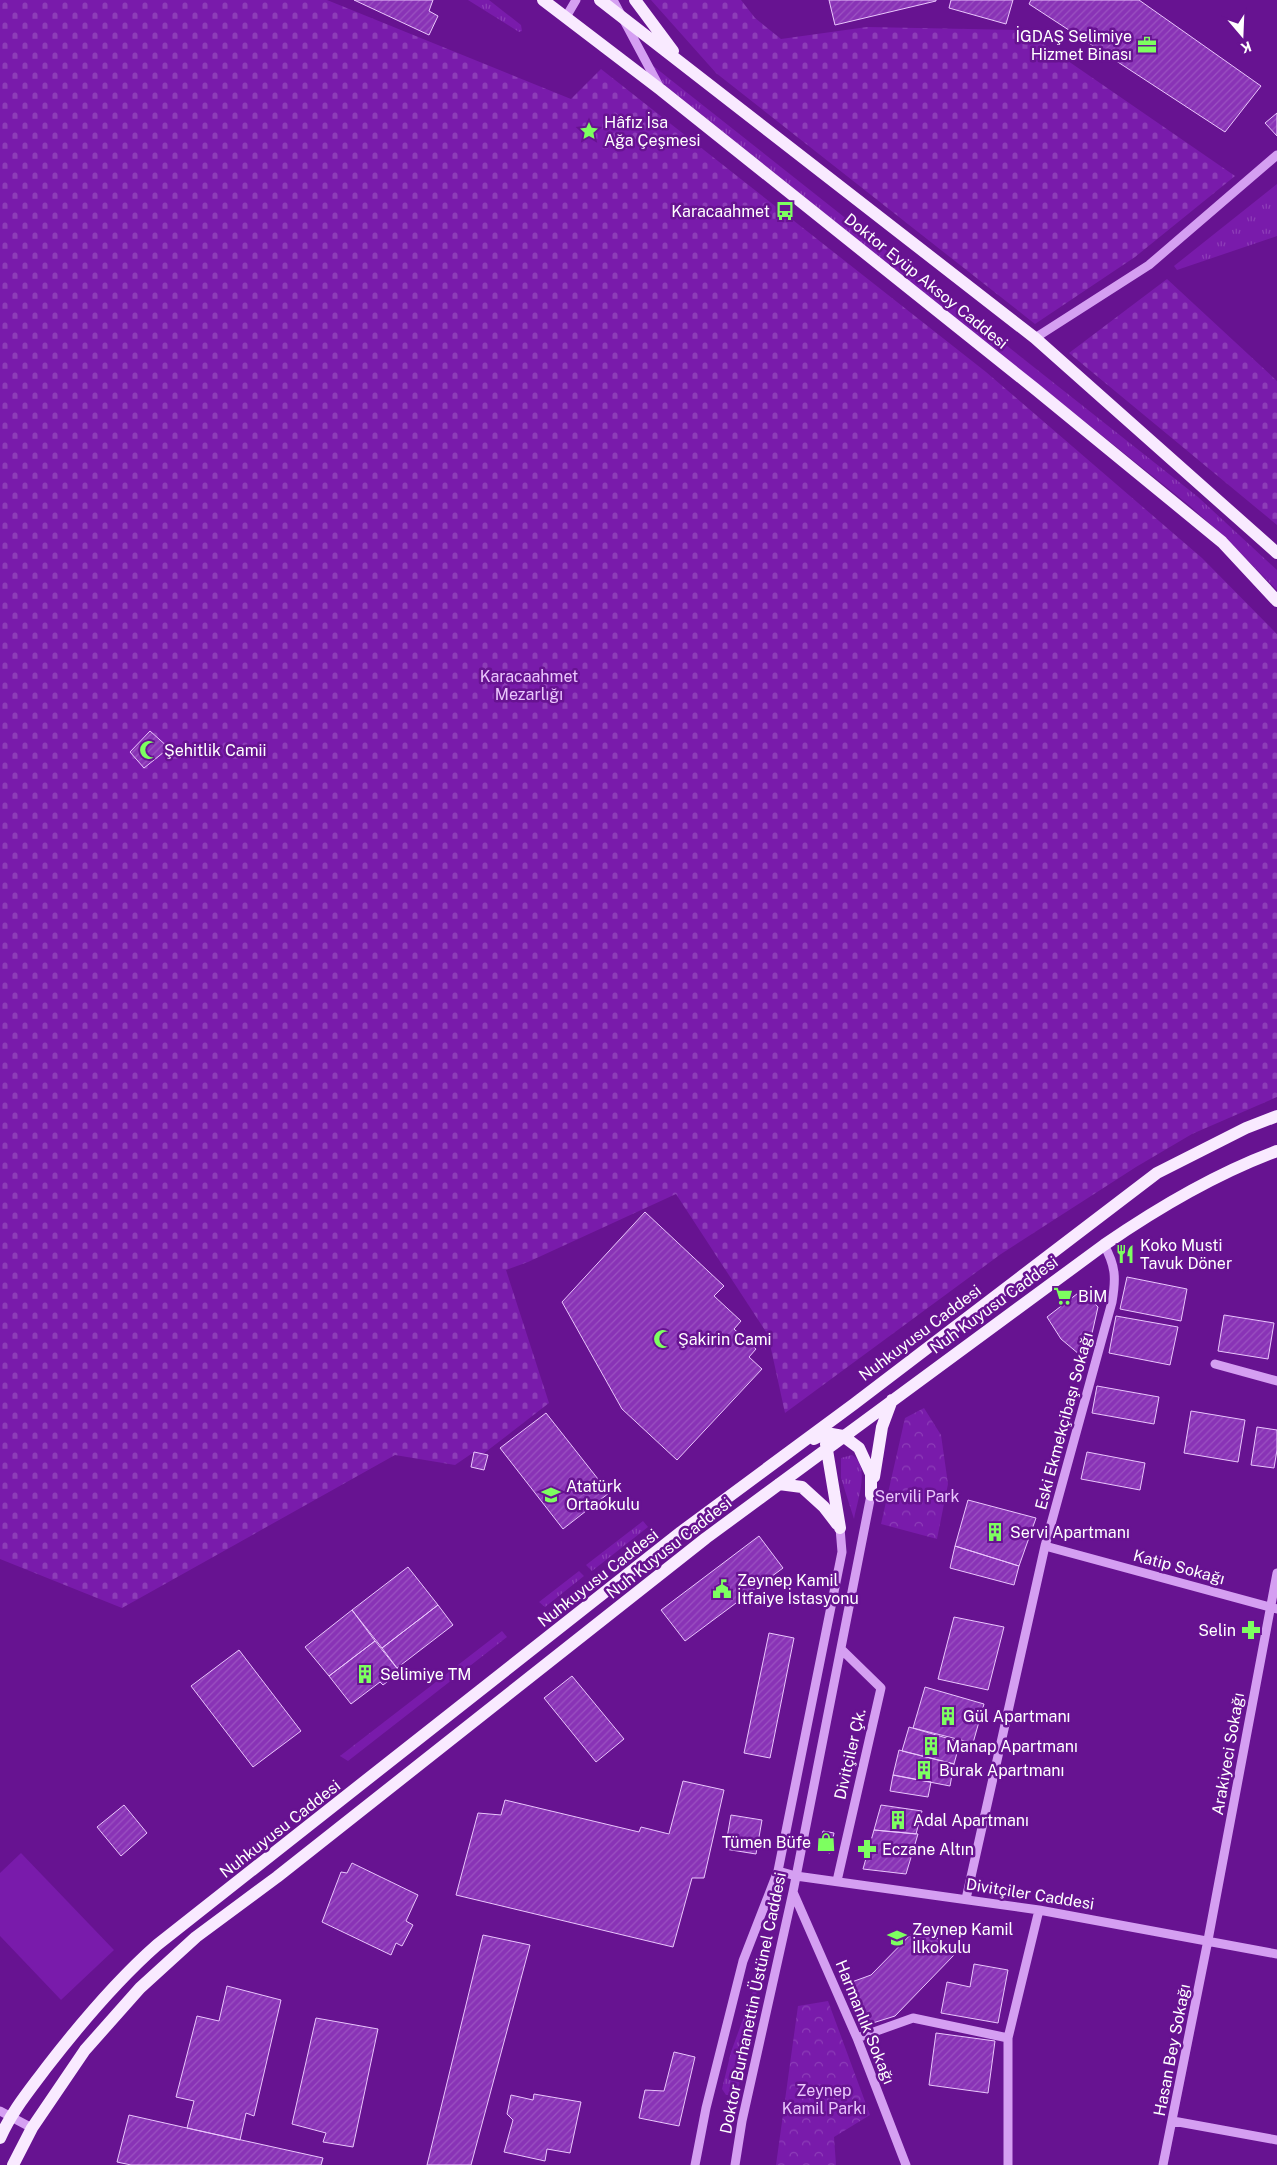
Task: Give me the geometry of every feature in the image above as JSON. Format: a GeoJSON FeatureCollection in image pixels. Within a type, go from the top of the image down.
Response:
{"type":"FeatureCollection","features":[{"type":"Feature","properties":{"kind":"main road","name":"Doktor Eyüp Aksoy Caddesi"},"geometry":{"type":"LineString","coordinates":[[543,0],[661,90],[996,357],[1215,536],[1277,601]]}},
{"type":"Feature","properties":{"kind":"main road","name":"Doktor Eyüp Aksoy Caddesi"},"geometry":{"type":"LineString","coordinates":[[600,0],[1035,338],[1277,553]]}},
{"type":"Feature","properties":{"kind":"main road"},"geometry":{"type":"LineString","coordinates":[[635,0],[684,65]]}},
{"type":"Feature","properties":{"kind":"main road","name":"Nuhkuyusu Caddesi"},"geometry":{"type":"LineString","coordinates":[[0,2138],[5,2113],[82,2021],[127,1972],[157,1945],[681,1532],[800,1444],[828,1428],[1157,1173],[1246,1128],[1277,1116]]}},
{"type":"Feature","properties":{"kind":"main road","name":"Nuh Kuyusu Caddesi"},"geometry":{"type":"LineString","coordinates":[[13,2165],[32,2128],[85,2050],[140,1988],[196,1937],[276,1877],[716,1531],[1104,1244],[1157,1209],[1207,1181],[1277,1151]]}},
{"type":"Feature","properties":{"kind":"main road"},"geometry":{"type":"LineString","coordinates":[[871,1495],[882,1427],[892,1400]]}},
{"type":"Feature","properties":{"kind":"main road"},"geometry":{"type":"LineString","coordinates":[[840,1528],[826,1450],[828,1428],[860,1448],[871,1474],[871,1495]]}},
{"type":"Feature","properties":{"kind":"main road"},"geometry":{"type":"LineString","coordinates":[[779,1484],[802,1487],[824,1507],[840,1528]]}},
{"type":"Feature","properties":{"kind":"main road"},"geometry":{"type":"LineString","coordinates":[[676,1563],[681,1532],[716,1531]]}},
{"type":"Feature","properties":{"kind":"street"},"geometry":{"type":"LineString","coordinates":[[566,17],[576,0]]}},
{"type":"Feature","properties":{"kind":"street"},"geometry":{"type":"LineString","coordinates":[[614,0],[661,90]]}},
{"type":"Feature","properties":{"kind":"street"},"geometry":{"type":"LineString","coordinates":[[1035,338],[1149,264],[1277,155]]}},
{"type":"Feature","properties":{"kind":"street","name":"Eski Ekmekçibaşı Sokağı"},"geometry":{"type":"LineString","coordinates":[[966,1899],[1045,1546],[1112,1302],[1116,1277],[1110,1254],[1104,1244]]}},
{"type":"Feature","properties":{"kind":"street"},"geometry":{"type":"LineString","coordinates":[[1215,1364],[1277,1381]]}},
{"type":"Feature","properties":{"kind":"street","name":"Doktor Burhanettin Üstünel Caddesi"},"geometry":{"type":"LineString","coordinates":[[735,2165],[742,2121],[793,1892],[871,1495]]}},
{"type":"Feature","properties":{"kind":"street","name":"Doktor Burhanettin Üstünel Caddesi"},"geometry":{"type":"LineString","coordinates":[[695,2165],[714,2073],[743,1961],[778,1871],[842,1552],[840,1528]]}},
{"type":"Feature","properties":{"kind":"street","name":"Katip Sokağı"},"geometry":{"type":"LineString","coordinates":[[1045,1546],[1273,1608]]}},
{"type":"Feature","properties":{"kind":"street","name":"Arakiyeci Sokağı"},"geometry":{"type":"LineString","coordinates":[[1208,1940],[1273,1608],[1277,1573]]}},
{"type":"Feature","properties":{"kind":"street","name":"Divitçiler Çk."},"geometry":{"type":"LineString","coordinates":[[837,1881],[880,1688],[841,1649]]}},
{"type":"Feature","properties":{"kind":"street","name":"Divitçiler Caddesi"},"geometry":{"type":"LineString","coordinates":[[778,1871],[796,1876],[1039,1910],[1277,1954]]}},
{"type":"Feature","properties":{"kind":"street","name":"Harmanlık Sokağı"},"geometry":{"type":"LineString","coordinates":[[793,1892],[857,2038],[906,2165]]}},
{"type":"Feature","properties":{"kind":"street"},"geometry":{"type":"LineString","coordinates":[[1008,2165],[1008,2038],[1039,1910]]}},
{"type":"Feature","properties":{"kind":"street","name":"Hasan Bey Sokağı"},"geometry":{"type":"LineString","coordinates":[[1163,2165],[1208,1940]]}},
{"type":"Feature","properties":{"kind":"street"},"geometry":{"type":"LineString","coordinates":[[857,2038],[914,2018],[1008,2038]]}},
{"type":"Feature","properties":{"kind":"street"},"geometry":{"type":"LineString","coordinates":[[5,2113],[32,2128]]}},
{"type":"Feature","properties":{"kind":"street"},"geometry":{"type":"LineString","coordinates":[[1173,2121],[1277,2140]]}},
{"type":"Feature","properties":{"kind":"green space","name":"Karacaahmet Mezarlığı"},"geometry":{"type":"Polygon","coordinates":[[[0,0],[327,0],[571,99],[601,69],[986,372],[1202,558],[1277,634],[1277,1097],[1192,1134],[1136,1167],[1001,1254],[785,1413],[768,1335],[676,1194],[528,1262],[506,1270],[549,1403],[483,1454],[474,1452],[455,1465],[395,1455],[122,1608],[0,1559],[0,0]]]}},
{"type":"Feature","properties":{"kind":"green space"},"geometry":{"type":"Polygon","coordinates":[[[468,0],[489,0],[521,25],[522,31],[519,32],[468,0]]]}},
{"type":"Feature","properties":{"kind":"green space"},"geometry":{"type":"Polygon","coordinates":[[[651,0],[741,0],[755,18],[781,39],[867,27],[1023,30],[1235,176],[1135,257],[1035,324],[716,73],[651,0]]]}},
{"type":"Feature","properties":{"kind":"green space"},"geometry":{"type":"Polygon","coordinates":[[[652,65],[1198,497],[1277,570],[1277,590],[1190,506],[661,82],[652,65]]]}},
{"type":"Feature","properties":{"kind":"green space"},"geometry":{"type":"Polygon","coordinates":[[[1277,184],[1277,236],[1177,270],[1174,266],[1277,184]]]}},
{"type":"Feature","properties":{"kind":"green space"},"geometry":{"type":"Polygon","coordinates":[[[1167,279],[1277,381],[1277,525],[1069,353],[1167,279]]]}},
{"type":"Feature","properties":{"kind":"green space","name":"Servili Park"},"geometry":{"type":"Polygon","coordinates":[[[924,1408],[941,1435],[948,1484],[937,1539],[881,1524],[905,1418],[924,1408]]]}},
{"type":"Feature","properties":{"kind":"green space"},"geometry":{"type":"Polygon","coordinates":[[[852,1455],[858,1460],[862,1475],[854,1519],[841,1478],[841,1458],[852,1455]]]}},
{"type":"Feature","properties":{"kind":"green space"},"geometry":{"type":"Polygon","coordinates":[[[643,1521],[648,1527],[592,1571],[586,1565],[643,1521]]]}},
{"type":"Feature","properties":{"kind":"green space"},"geometry":{"type":"Polygon","coordinates":[[[579,1571],[584,1576],[545,1607],[539,1602],[579,1571]]]}},
{"type":"Feature","properties":{"kind":"green space"},"geometry":{"type":"Polygon","coordinates":[[[502,1631],[507,1637],[348,1761],[340,1756],[502,1631]]]}},
{"type":"Feature","properties":{"kind":"green space"},"geometry":{"type":"Polygon","coordinates":[[[21,1853],[114,1950],[61,2000],[0,1936],[0,1873],[21,1853]]]}},
{"type":"Feature","properties":{"kind":"green space"},"geometry":{"type":"Polygon","coordinates":[[[754,1989],[757,1990],[738,2091],[733,2095],[726,2095],[722,2089],[731,2052],[754,1989]]]}},
{"type":"Feature","properties":{"kind":"green space","name":"Zeynep Kamil Parkı"},"geometry":{"type":"Polygon","coordinates":[[[828,2001],[870,2115],[834,2137],[836,2165],[776,2165],[798,2006],[828,2001]]]}},
{"type":"Feature","properties":{"kind":"building"},"geometry":{"type":"Polygon","coordinates":[[[354,0],[433,0],[429,11],[438,16],[429,35],[354,0]]]}},
{"type":"Feature","properties":{"kind":"building"},"geometry":{"type":"Polygon","coordinates":[[[829,0],[936,0],[936,1],[835,25],[829,0]]]}},
{"type":"Feature","properties":{"kind":"building"},"geometry":{"type":"Polygon","coordinates":[[[951,0],[1013,0],[1006,24],[949,8],[951,0]]]}},
{"type":"Feature","properties":{"kind":"building","name":"İGDAŞ Selimiye Hizmet Binası"},"geometry":{"type":"Polygon","coordinates":[[[1031,0],[1139,0],[1261,86],[1225,132],[1029,4],[1031,0]]]}},
{"type":"Feature","properties":{"kind":"building"},"geometry":{"type":"Polygon","coordinates":[[[1277,113],[1277,136],[1265,123],[1277,113]]]}},
{"type":"Feature","properties":{"kind":"building","name":"Şehitlik Camii"},"geometry":{"type":"Polygon","coordinates":[[[150,731],[169,748],[144,768],[130,752],[150,731]]]}},
{"type":"Feature","properties":{"kind":"building","name":"Şakirin Cami"},"geometry":{"type":"Polygon","coordinates":[[[645,1212],[724,1286],[714,1296],[741,1321],[734,1329],[756,1349],[749,1357],[762,1369],[677,1460],[622,1409],[562,1302],[645,1212]]]}},
{"type":"Feature","properties":{"kind":"building"},"geometry":{"type":"Polygon","coordinates":[[[1127,1277],[1187,1289],[1181,1321],[1120,1309],[1127,1277]]]}},
{"type":"Feature","properties":{"kind":"building"},"geometry":{"type":"Polygon","coordinates":[[[1082,1290],[1098,1307],[1086,1360],[1061,1339],[1047,1317],[1082,1290]]]}},
{"type":"Feature","properties":{"kind":"building"},"geometry":{"type":"Polygon","coordinates":[[[1224,1315],[1274,1323],[1268,1359],[1218,1351],[1224,1315]]]}},
{"type":"Feature","properties":{"kind":"building"},"geometry":{"type":"Polygon","coordinates":[[[1116,1316],[1178,1327],[1170,1365],[1109,1353],[1116,1316]]]}},
{"type":"Feature","properties":{"kind":"building"},"geometry":{"type":"Polygon","coordinates":[[[1097,1386],[1159,1397],[1154,1424],[1092,1413],[1097,1386]]]}},
{"type":"Feature","properties":{"kind":"building"},"geometry":{"type":"Polygon","coordinates":[[[1191,1411],[1245,1420],[1238,1462],[1184,1453],[1191,1411]]]}},
{"type":"Feature","properties":{"kind":"building","name":"Atatürk Ortaokulu"},"geometry":{"type":"Polygon","coordinates":[[[546,1413],[609,1493],[563,1529],[500,1448],[546,1413]]]}},
{"type":"Feature","properties":{"kind":"building"},"geometry":{"type":"Polygon","coordinates":[[[1257,1427],[1277,1430],[1277,1450],[1274,1468],[1251,1465],[1257,1427]]]}},
{"type":"Feature","properties":{"kind":"building"},"geometry":{"type":"Polygon","coordinates":[[[474,1452],[488,1455],[484,1470],[471,1467],[474,1452]]]}},
{"type":"Feature","properties":{"kind":"building"},"geometry":{"type":"Polygon","coordinates":[[[1087,1452],[1145,1463],[1140,1490],[1081,1479],[1087,1452]]]}},
{"type":"Feature","properties":{"kind":"building","name":"Servi Apartmanı"},"geometry":{"type":"Polygon","coordinates":[[[968,1500],[1036,1518],[1019,1566],[955,1546],[968,1500]]]}},
{"type":"Feature","properties":{"kind":"building","name":"Zeynep Kamil İtfaiye İstasyonu"},"geometry":{"type":"Polygon","coordinates":[[[759,1536],[783,1568],[685,1641],[661,1610],[759,1536]]]}},
{"type":"Feature","properties":{"kind":"building"},"geometry":{"type":"Polygon","coordinates":[[[955,1546],[1019,1566],[1014,1585],[950,1568],[955,1546]]]}},
{"type":"Feature","properties":{"kind":"building"},"geometry":{"type":"Polygon","coordinates":[[[408,1567],[438,1605],[382,1648],[352,1610],[408,1567]]]}},
{"type":"Feature","properties":{"kind":"building"},"geometry":{"type":"Polygon","coordinates":[[[438,1605],[453,1625],[397,1668],[382,1648],[438,1605]]]}},
{"type":"Feature","properties":{"kind":"building"},"geometry":{"type":"Polygon","coordinates":[[[352,1610],[375,1641],[329,1676],[305,1647],[352,1610]]]}},
{"type":"Feature","properties":{"kind":"building"},"geometry":{"type":"Polygon","coordinates":[[[954,1617],[1004,1627],[988,1690],[938,1679],[954,1617]]]}},
{"type":"Feature","properties":{"kind":"building"},"geometry":{"type":"Polygon","coordinates":[[[769,1633],[794,1638],[770,1758],[744,1753],[769,1633]]]}},
{"type":"Feature","properties":{"kind":"building","name":"Selimiye TM"},"geometry":{"type":"Polygon","coordinates":[[[375,1641],[400,1672],[383,1685],[380,1682],[351,1704],[329,1676],[375,1641]]]}},
{"type":"Feature","properties":{"kind":"building"},"geometry":{"type":"Polygon","coordinates":[[[239,1650],[301,1731],[253,1767],[191,1686],[239,1650]]]}},
{"type":"Feature","properties":{"kind":"building"},"geometry":{"type":"Polygon","coordinates":[[[572,1676],[624,1739],[596,1762],[544,1698],[572,1676]]]}},
{"type":"Feature","properties":{"kind":"building","name":"Gül Apartmanı"},"geometry":{"type":"Polygon","coordinates":[[[925,1687],[984,1704],[973,1743],[913,1728],[925,1687]]]}},
{"type":"Feature","properties":{"kind":"building","name":"Manap Apartmanı"},"geometry":{"type":"Polygon","coordinates":[[[909,1727],[960,1742],[954,1764],[902,1751],[909,1727]]]}},
{"type":"Feature","properties":{"kind":"building","name":"Burak Apartmanı"},"geometry":{"type":"Polygon","coordinates":[[[899,1750],[954,1764],[950,1786],[893,1775],[899,1750]]]}},
{"type":"Feature","properties":{"kind":"building"},"geometry":{"type":"Polygon","coordinates":[[[893,1775],[931,1782],[928,1797],[890,1791],[893,1775]]]}},
{"type":"Feature","properties":{"kind":"building"},"geometry":{"type":"Polygon","coordinates":[[[683,1781],[724,1790],[704,1878],[692,1878],[673,1947],[456,1895],[478,1813],[501,1815],[505,1800],[639,1832],[641,1827],[669,1834],[683,1781]]]}},
{"type":"Feature","properties":{"kind":"building"},"geometry":{"type":"Polygon","coordinates":[[[124,1805],[147,1833],[121,1856],[97,1827],[124,1805]]]}},
{"type":"Feature","properties":{"kind":"building","name":"Adal Apartmanı"},"geometry":{"type":"Polygon","coordinates":[[[881,1805],[922,1811],[916,1834],[874,1830],[881,1805]]]}},
{"type":"Feature","properties":{"kind":"building"},"geometry":{"type":"Polygon","coordinates":[[[731,1815],[762,1820],[756,1854],[725,1849],[731,1815]]]}},
{"type":"Feature","properties":{"kind":"building"},"geometry":{"type":"Polygon","coordinates":[[[874,1830],[918,1834],[906,1874],[863,1869],[874,1830]]]}},
{"type":"Feature","properties":{"kind":"building","name":"Tümen Büfe"},"geometry":{"type":"Polygon","coordinates":[[[823,1831],[834,1833],[830,1853],[818,1850],[823,1831]]]}},
{"type":"Feature","properties":{"kind":"building"},"geometry":{"type":"Polygon","coordinates":[[[352,1863],[418,1895],[406,1921],[413,1925],[402,1946],[396,1943],[391,1955],[322,1922],[341,1872],[347,1873],[352,1863]]]}},
{"type":"Feature","properties":{"kind":"building"},"geometry":{"type":"Polygon","coordinates":[[[922,1923],[954,1955],[895,2016],[863,2026],[849,1983],[871,1975],[922,1923]]]}},
{"type":"Feature","properties":{"kind":"building"},"geometry":{"type":"Polygon","coordinates":[[[483,1935],[530,1945],[471,2165],[427,2165],[483,1935]]]}},
{"type":"Feature","properties":{"kind":"building"},"geometry":{"type":"Polygon","coordinates":[[[974,1964],[1008,1970],[998,2023],[941,2013],[947,1982],[970,1987],[974,1964]]]}},
{"type":"Feature","properties":{"kind":"building"},"geometry":{"type":"Polygon","coordinates":[[[227,1986],[281,2000],[254,2116],[246,2113],[240,2140],[187,2128],[194,2101],[176,2097],[197,2016],[219,2021],[227,1986]]]}},
{"type":"Feature","properties":{"kind":"building"},"geometry":{"type":"Polygon","coordinates":[[[316,2018],[378,2029],[353,2147],[323,2142],[326,2133],[292,2124],[316,2018]]]}},
{"type":"Feature","properties":{"kind":"building"},"geometry":{"type":"Polygon","coordinates":[[[936,2033],[995,2041],[988,2093],[929,2085],[936,2033]]]}},
{"type":"Feature","properties":{"kind":"building"},"geometry":{"type":"Polygon","coordinates":[[[674,2052],[695,2057],[679,2126],[639,2118],[645,2090],[664,2091],[674,2052]]]}},
{"type":"Feature","properties":{"kind":"building"},"geometry":{"type":"Polygon","coordinates":[[[534,2094],[581,2102],[570,2153],[547,2149],[545,2161],[504,2152],[513,2120],[507,2114],[511,2095],[533,2100],[534,2094]]]}},
{"type":"Feature","properties":{"kind":"building"},"geometry":{"type":"Polygon","coordinates":[[[129,2115],[323,2158],[321,2165],[131,2165],[117,2162],[129,2115]]]}},
{"type":"Feature","properties":{"kind":"place","name":"İGDAŞ Selimiye Hizmet Binası"},"geometry":{"type":"Point","coordinates":[1147,45]}},
{"type":"Feature","properties":{"kind":"place","name":"Hâfız İsa Ağa Çeşmesi"},"geometry":{"type":"Point","coordinates":[589,131]}},
{"type":"Feature","properties":{"kind":"place","name":"Karacaahmet"},"geometry":{"type":"Point","coordinates":[785,211]}},
{"type":"Feature","properties":{"kind":"place","name":"Şehitlik Camii"},"geometry":{"type":"Point","coordinates":[149,750]}},
{"type":"Feature","properties":{"kind":"place","name":"Koko Musti Tavuk Döner"},"geometry":{"type":"Point","coordinates":[1125,1254]}},
{"type":"Feature","properties":{"kind":"place","name":"BİM"},"geometry":{"type":"Point","coordinates":[1063,1296]}},
{"type":"Feature","properties":{"kind":"place","name":"Şakirin Cami"},"geometry":{"type":"Point","coordinates":[663,1339]}},
{"type":"Feature","properties":{"kind":"place","name":"Atatürk Ortaokulu"},"geometry":{"type":"Point","coordinates":[551,1495]}},
{"type":"Feature","properties":{"kind":"place","name":"Servi Apartmanı"},"geometry":{"type":"Point","coordinates":[995,1532]}},
{"type":"Feature","properties":{"kind":"place","name":"Zeynep Kamil İtfaiye İstasyonu"},"geometry":{"type":"Point","coordinates":[722,1589]}},
{"type":"Feature","properties":{"kind":"place","name":"Selin"},"geometry":{"type":"Point","coordinates":[1251,1630]}},
{"type":"Feature","properties":{"kind":"place","name":"Selimiye TM"},"geometry":{"type":"Point","coordinates":[365,1674]}},
{"type":"Feature","properties":{"kind":"place","name":"Gül Apartmanı"},"geometry":{"type":"Point","coordinates":[948,1716]}},
{"type":"Feature","properties":{"kind":"place","name":"Manap Apartmanı"},"geometry":{"type":"Point","coordinates":[931,1746]}},
{"type":"Feature","properties":{"kind":"place","name":"Burak Apartmanı"},"geometry":{"type":"Point","coordinates":[924,1770]}},
{"type":"Feature","properties":{"kind":"place","name":"Adal Apartmanı"},"geometry":{"type":"Point","coordinates":[898,1820]}},
{"type":"Feature","properties":{"kind":"place","name":"Tümen Büfe"},"geometry":{"type":"Point","coordinates":[826,1842]}},
{"type":"Feature","properties":{"kind":"place","name":"Eczane Altın"},"geometry":{"type":"Point","coordinates":[867,1849]}},
{"type":"Feature","properties":{"kind":"place","name":"Zeynep Kamil İlkokulu"},"geometry":{"type":"Point","coordinates":[897,1938]}}]}
